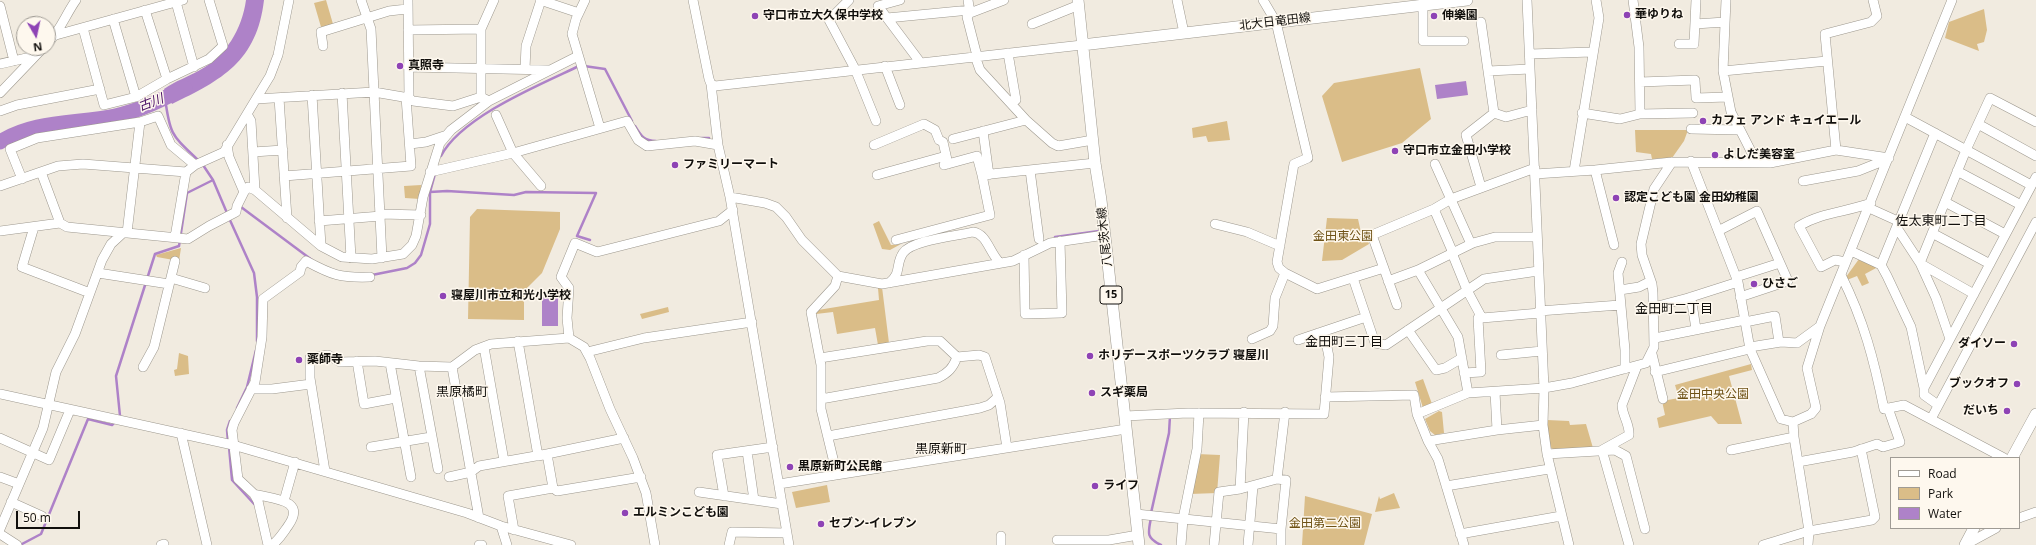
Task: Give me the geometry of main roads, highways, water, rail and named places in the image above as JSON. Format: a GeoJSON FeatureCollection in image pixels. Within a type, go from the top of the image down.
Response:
{"type":"FeatureCollection","features":[{"type":"Feature","properties":{"kind":"main road","name":"北大日竜田線"},"geometry":{"type":"LineString","coordinates":[[1082,44],[1467,0]]}},
{"type":"Feature","properties":{"kind":"main road","name":"八尾茨木線"},"geometry":{"type":"LineString","coordinates":[[1079,3],[1095,162],[1105,234],[1139,540]]}},
{"type":"Feature","properties":{"kind":"main road"},"geometry":{"type":"LineString","coordinates":[[2013,457],[2036,414]]}},
{"type":"Feature","properties":{"kind":"main road"},"geometry":{"type":"LineString","coordinates":[[1965,545],[1973,529]]}},
{"type":"Feature","properties":{"kind":"water"},"geometry":{"type":"Polygon","coordinates":[[[246,0],[264,0],[260,21],[254,39],[245,53],[234,66],[221,77],[172,104],[164,89],[209,64],[218,57],[237,31],[246,0]]]}},
{"type":"Feature","properties":{"kind":"water"},"geometry":{"type":"Polygon","coordinates":[[[1466,81],[1468,95],[1437,99],[1435,85],[1466,81]]]}},
{"type":"Feature","properties":{"kind":"water"},"geometry":{"type":"Polygon","coordinates":[[[542,294],[558,294],[558,326],[542,326],[542,294]]]}},
{"type":"Feature","properties":{"kind":"waterway"},"geometry":{"type":"LineString","coordinates":[[441,156],[451,142],[465,128],[483,115],[523,93],[579,66]]}},
{"type":"Feature","properties":{"kind":"waterway"},"geometry":{"type":"LineString","coordinates":[[584,66],[605,69],[632,121]]}},
{"type":"Feature","properties":{"kind":"waterway","name":"古川"},"geometry":{"type":"LineString","coordinates":[[0,142],[13,135],[41,126],[101,119],[124,114],[151,104],[185,88]]}},
{"type":"Feature","properties":{"kind":"waterway"},"geometry":{"type":"LineString","coordinates":[[165,98],[169,120],[174,134],[183,146],[199,161]]}},
{"type":"Feature","properties":{"kind":"waterway"},"geometry":{"type":"LineString","coordinates":[[635,126],[643,137],[648,140],[656,141]]}},
{"type":"Feature","properties":{"kind":"waterway"},"geometry":{"type":"LineString","coordinates":[[701,138],[709,138]]}},
{"type":"Feature","properties":{"kind":"waterway"},"geometry":{"type":"LineString","coordinates":[[203,165],[213,180],[227,213]]}},
{"type":"Feature","properties":{"kind":"waterway"},"geometry":{"type":"LineString","coordinates":[[372,275],[407,268],[415,263],[421,255],[430,224],[430,192],[435,174]]}},
{"type":"Feature","properties":{"kind":"waterway"},"geometry":{"type":"LineString","coordinates":[[118,418],[120,416],[116,376],[155,254],[179,246],[187,193],[213,180]]}},
{"type":"Feature","properties":{"kind":"waterway"},"geometry":{"type":"LineString","coordinates":[[430,192],[447,191],[514,195],[526,192],[596,193],[577,236],[590,240]]}},
{"type":"Feature","properties":{"kind":"waterway"},"geometry":{"type":"LineString","coordinates":[[239,209],[241,207],[312,260]]}},
{"type":"Feature","properties":{"kind":"waterway"},"geometry":{"type":"LineString","coordinates":[[229,218],[254,273],[257,297],[257,341]]}},
{"type":"Feature","properties":{"kind":"waterway"},"geometry":{"type":"LineString","coordinates":[[1055,237],[1099,231]]}},
{"type":"Feature","properties":{"kind":"waterway"},"geometry":{"type":"LineString","coordinates":[[237,408],[247,387],[256,350]]}},
{"type":"Feature","properties":{"kind":"waterway"},"geometry":{"type":"LineString","coordinates":[[1151,513],[1169,433],[1170,416]]}},
{"type":"Feature","properties":{"kind":"waterway"},"geometry":{"type":"LineString","coordinates":[[20,545],[41,534],[88,419],[112,425],[115,422]]}},
{"type":"Feature","properties":{"kind":"waterway"},"geometry":{"type":"LineString","coordinates":[[228,442],[227,430],[230,421]]}},
{"type":"Feature","properties":{"kind":"waterway"},"geometry":{"type":"LineString","coordinates":[[229,447],[232,480],[256,506]]}},
{"type":"Feature","properties":{"kind":"waterway"},"geometry":{"type":"LineString","coordinates":[[1151,518],[1149,528],[1150,537],[1161,545]]}},
{"type":"Feature","properties":{"kind":"place","name":"華ゆりね"},"geometry":{"type":"Point","coordinates":[1627,15]}},
{"type":"Feature","properties":{"kind":"place","name":"守口市立大久保中学校"},"geometry":{"type":"Point","coordinates":[755,16]}},
{"type":"Feature","properties":{"kind":"place","name":"伸樂園"},"geometry":{"type":"Point","coordinates":[1434,16]}},
{"type":"Feature","properties":{"kind":"place","name":"真照寺"},"geometry":{"type":"Point","coordinates":[400,66]}},
{"type":"Feature","properties":{"kind":"place","name":"カフェ アンド キュイエール"},"geometry":{"type":"Point","coordinates":[1703,121]}},
{"type":"Feature","properties":{"kind":"place","name":"守口市立金田小学校"},"geometry":{"type":"Point","coordinates":[1395,151]}},
{"type":"Feature","properties":{"kind":"place","name":"よしだ美容室"},"geometry":{"type":"Point","coordinates":[1715,155]}},
{"type":"Feature","properties":{"kind":"place","name":"ファミリーマート"},"geometry":{"type":"Point","coordinates":[675,165]}},
{"type":"Feature","properties":{"kind":"place","name":"認定こども園 金田幼稚園"},"geometry":{"type":"Point","coordinates":[1616,198]}},
{"type":"Feature","properties":{"kind":"place","name":"ひさご"},"geometry":{"type":"Point","coordinates":[1754,284]}},
{"type":"Feature","properties":{"kind":"place","name":"寝屋川市立和光小学校"},"geometry":{"type":"Point","coordinates":[443,296]}},
{"type":"Feature","properties":{"kind":"place","name":"ダイソー"},"geometry":{"type":"Point","coordinates":[2014,344]}},
{"type":"Feature","properties":{"kind":"place","name":"ホリデースポーツクラブ 寝屋川"},"geometry":{"type":"Point","coordinates":[1090,356]}},
{"type":"Feature","properties":{"kind":"place","name":"薬師寺"},"geometry":{"type":"Point","coordinates":[299,360]}},
{"type":"Feature","properties":{"kind":"place","name":"ブックオフ"},"geometry":{"type":"Point","coordinates":[2017,384]}},
{"type":"Feature","properties":{"kind":"place","name":"スギ薬局"},"geometry":{"type":"Point","coordinates":[1092,393]}},
{"type":"Feature","properties":{"kind":"place","name":"だいち"},"geometry":{"type":"Point","coordinates":[2007,411]}},
{"type":"Feature","properties":{"kind":"place","name":"黒原新町公民館"},"geometry":{"type":"Point","coordinates":[790,467]}},
{"type":"Feature","properties":{"kind":"place","name":"ライフ"},"geometry":{"type":"Point","coordinates":[1095,486]}},
{"type":"Feature","properties":{"kind":"place","name":"エルミンこども園"},"geometry":{"type":"Point","coordinates":[625,513]}},
{"type":"Feature","properties":{"kind":"place","name":"セブン-イレブン"},"geometry":{"type":"Point","coordinates":[821,524]}},
{"type":"Feature","properties":{"kind":"district","name":"佐太東町二丁目"},"geometry":{"type":"Point","coordinates":[1941,221]}},
{"type":"Feature","properties":{"kind":"district","name":"金田町二丁目"},"geometry":{"type":"Point","coordinates":[1674,309]}},
{"type":"Feature","properties":{"kind":"district","name":"金田町三丁目"},"geometry":{"type":"Point","coordinates":[1344,342]}},
{"type":"Feature","properties":{"kind":"district","name":"黒原橘町"},"geometry":{"type":"Point","coordinates":[462,392]}},
{"type":"Feature","properties":{"kind":"district","name":"黒原新町"},"geometry":{"type":"Point","coordinates":[941,449]}},
{"type":"Feature","properties":{"kind":"park label","name":"金田東公園"},"geometry":{"type":"Point","coordinates":[1343,237]}},
{"type":"Feature","properties":{"kind":"park label","name":"金田中央公園"},"geometry":{"type":"Point","coordinates":[1713,395]}},
{"type":"Feature","properties":{"kind":"park label","name":"金田第二公園"},"geometry":{"type":"Point","coordinates":[1325,524]}}]}
